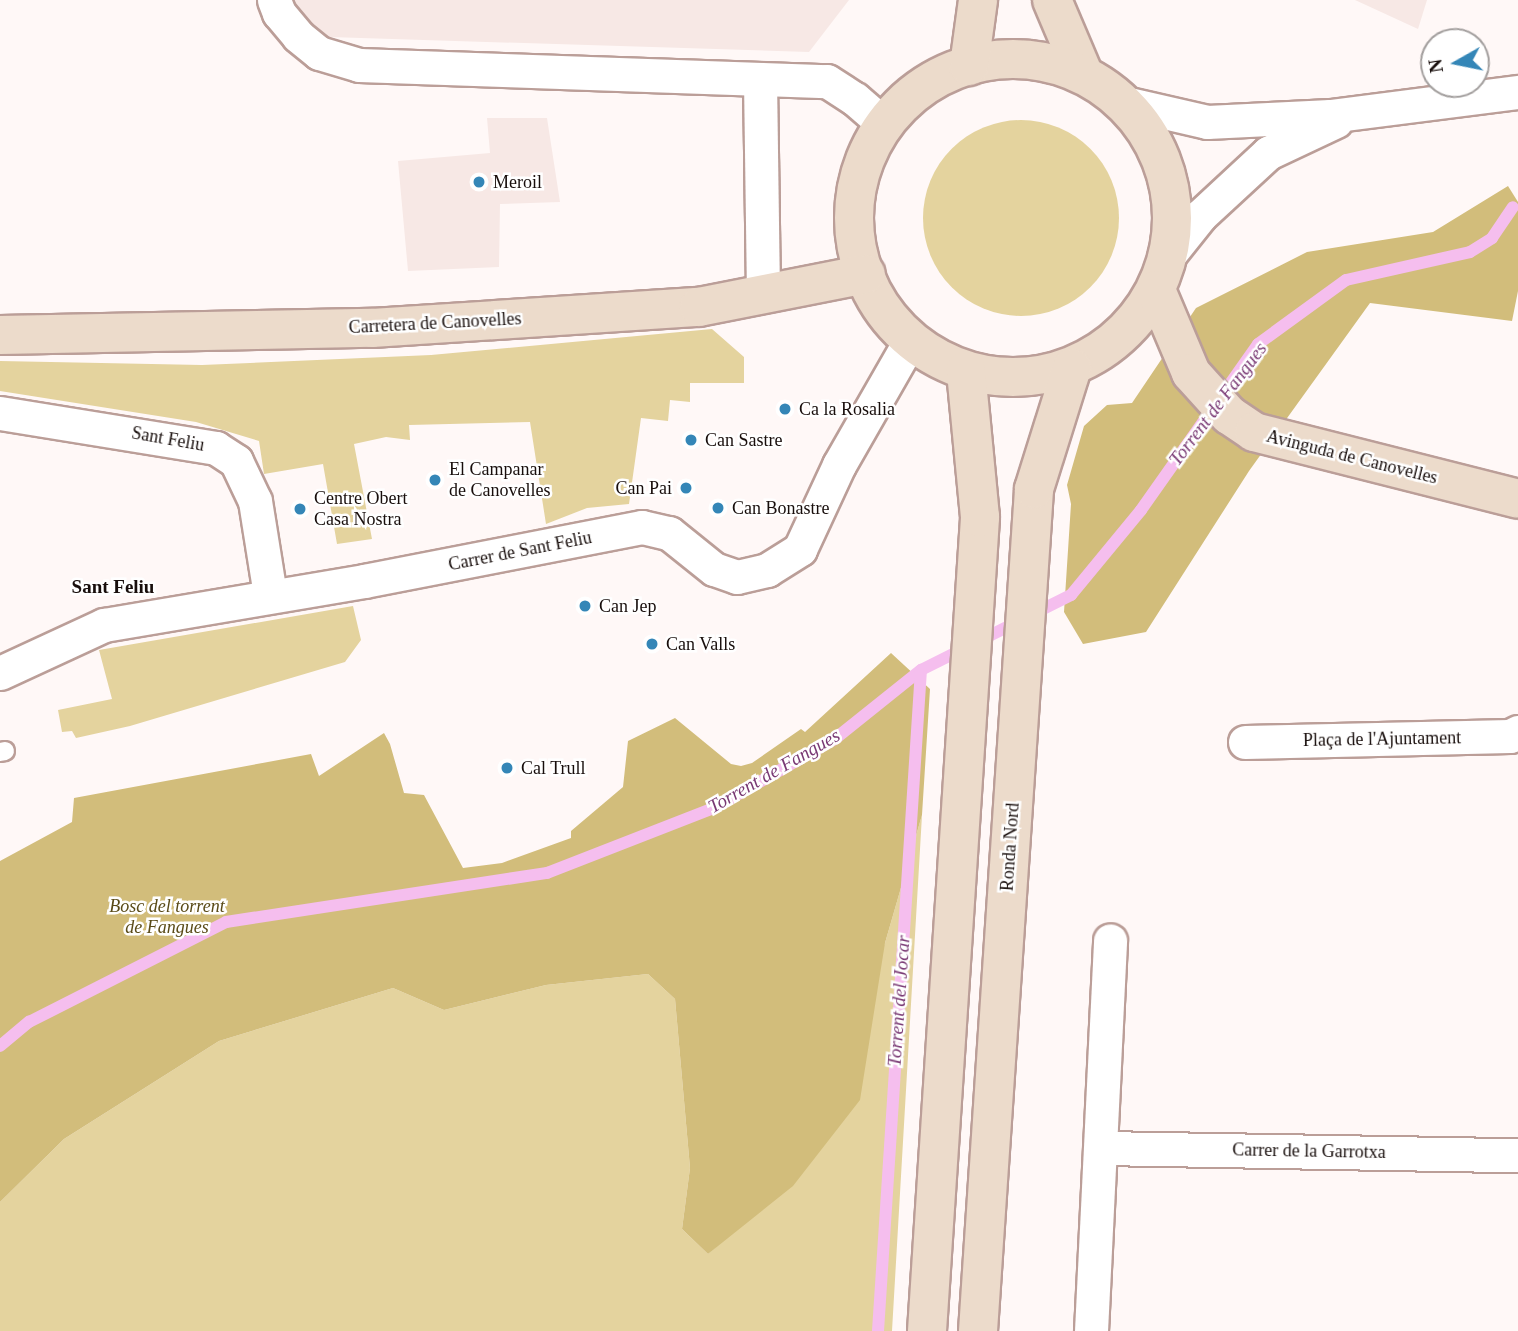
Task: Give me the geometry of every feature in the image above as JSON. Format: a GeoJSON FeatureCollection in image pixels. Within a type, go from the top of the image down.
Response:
{"type":"FeatureCollection","features":[{"type":"Feature","properties":{"kind":"main road"},"geometry":{"type":"LineString","coordinates":[[969,66],[978,0]]}},
{"type":"Feature","properties":{"kind":"main road"},"geometry":{"type":"LineString","coordinates":[[1052,0],[1083,73]]}},
{"type":"Feature","properties":{"kind":"main road"},"geometry":{"type":"LineString","coordinates":[[1022,57],[1083,73],[1125,103],[1154,141],[1172,195],[1169,255],[1156,290],[1123,335],[1099,354],[1072,368],[1022,378],[966,371],[909,343],[884,313],[858,258],[854,201],[870,147],[898,107],[917,89],[969,66],[1022,57]]}},
{"type":"Feature","properties":{"kind":"main road","name":"Carretera de Canovelles"},"geometry":{"type":"LineString","coordinates":[[0,335],[372,328],[699,307],[866,274]]}},
{"type":"Feature","properties":{"kind":"main road","name":"Avinguda de Canovelles"},"geometry":{"type":"LineString","coordinates":[[1156,290],[1196,380],[1229,415],[1254,432],[1518,499]]}},
{"type":"Feature","properties":{"kind":"main road","name":"Ronda Nord"},"geometry":{"type":"LineString","coordinates":[[978,1331],[1034,489],[1072,368]]}},
{"type":"Feature","properties":{"kind":"main road"},"geometry":{"type":"LineString","coordinates":[[927,1331],[980,517],[966,371]]}},
{"type":"Feature","properties":{"kind":"street"},"geometry":{"type":"LineString","coordinates":[[274,0],[279,13],[298,36],[319,53],[359,65],[827,81],[855,99],[885,124]]}},
{"type":"Feature","properties":{"kind":"street"},"geometry":{"type":"LineString","coordinates":[[760,79],[763,295]]}},
{"type":"Feature","properties":{"kind":"street"},"geometry":{"type":"LineString","coordinates":[[1125,103],[1207,122],[1354,112],[1518,92]]}},
{"type":"Feature","properties":{"kind":"street"},"geometry":{"type":"LineString","coordinates":[[1169,255],[1200,216],[1268,153],[1354,112]]}},
{"type":"Feature","properties":{"kind":"street","name":"Carrer de Sant Feliu"},"geometry":{"type":"LineString","coordinates":[[0,673],[104,625],[364,581],[642,527],[668,533],[715,569],[737,577],[767,570],[800,549],[839,465],[909,343]]}},
{"type":"Feature","properties":{"kind":"street","name":"Sant Feliu"},"geometry":{"type":"LineString","coordinates":[[0,413],[216,447],[236,461],[256,501],[270,595]]}},
{"type":"Feature","properties":{"kind":"street","name":"Plaça de l'Ajuntament"},"geometry":{"type":"LineString","coordinates":[[1245,742],[1510,736],[1518,732]]}},
{"type":"Feature","properties":{"kind":"street"},"geometry":{"type":"LineString","coordinates":[[1091,1331],[1110,940]]}},
{"type":"Feature","properties":{"kind":"street","name":"Carrer de la Garrotxa"},"geometry":{"type":"LineString","coordinates":[[1101,1148],[1518,1155]]}},
{"type":"Feature","properties":{"kind":"shaded area"},"geometry":{"type":"Polygon","coordinates":[[[289,0],[849,0],[809,52],[298,36],[289,0]]]}},
{"type":"Feature","properties":{"kind":"shaded area"},"geometry":{"type":"Polygon","coordinates":[[[1355,0],[1427,0],[1418,29],[1355,0]]]}},
{"type":"Feature","properties":{"kind":"shaded area","name":"Meroil"},"geometry":{"type":"Polygon","coordinates":[[[487,118],[547,118],[560,202],[500,204],[499,267],[408,271],[398,161],[490,153],[487,118]]]}},
{"type":"Feature","properties":{"kind":"shaded area"},"geometry":{"type":"Polygon","coordinates":[[[1021,120],[1040,121],[1059,127],[1091,148],[1112,180],[1118,199],[1118,237],[1112,256],[1091,288],[1059,309],[1040,315],[1021,316],[1002,315],[983,309],[951,288],[930,256],[924,237],[923,218],[924,199],[930,180],[951,148],[983,127],[1002,121],[1021,120]]]}},
{"type":"Feature","properties":{"kind":"shaded area"},"geometry":{"type":"Polygon","coordinates":[[[712,329],[744,357],[744,383],[690,383],[690,402],[670,400],[668,421],[641,418],[629,504],[587,508],[546,524],[530,422],[409,425],[410,440],[386,437],[354,444],[372,539],[337,544],[323,464],[264,474],[259,441],[196,422],[0,391],[0,361],[202,365],[431,355],[712,329]]]}},
{"type":"Feature","properties":{"kind":"shaded area"},"geometry":{"type":"Polygon","coordinates":[[[353,606],[361,640],[345,662],[130,726],[76,738],[72,731],[62,732],[58,710],[112,699],[99,650],[353,606]]]}},
{"type":"Feature","properties":{"kind":"shaded area"},"geometry":{"type":"Polygon","coordinates":[[[922,815],[892,1331],[0,1331],[0,1202],[64,1139],[219,1041],[393,988],[444,1010],[546,985],[648,974],[675,999],[690,1168],[682,1229],[708,1254],[748,1219],[885,943],[922,815]]]}},
{"type":"Feature","properties":{"kind":"green space"},"geometry":{"type":"Polygon","coordinates":[[[1508,186],[1518,202],[1518,291],[1512,321],[1370,303],[1249,471],[1146,632],[1083,644],[1064,612],[1071,504],[1067,485],[1084,426],[1107,405],[1132,403],[1196,308],[1307,252],[1433,232],[1508,186]]]}},
{"type":"Feature","properties":{"kind":"green space","name":"Bosc del torrent de Fangues"},"geometry":{"type":"Polygon","coordinates":[[[891,653],[930,689],[922,815],[885,943],[860,1100],[793,1186],[708,1254],[682,1229],[690,1168],[675,999],[648,974],[546,985],[444,1010],[393,988],[219,1041],[64,1139],[0,1202],[0,861],[72,822],[74,798],[311,754],[319,776],[384,733],[390,744],[404,793],[424,795],[463,868],[502,863],[571,838],[571,831],[623,787],[628,741],[675,718],[731,764],[741,766],[752,763],[801,729],[805,732],[891,653]]]}},
{"type":"Feature","properties":{"kind":"waterway","name":"Torrent de Fangues"},"geometry":{"type":"LineString","coordinates":[[0,1046],[29,1022],[226,922],[547,873],[714,808],[836,738],[921,670],[1071,595],[1141,510],[1258,344],[1346,280],[1470,252],[1492,238],[1513,207]]}},
{"type":"Feature","properties":{"kind":"waterway","name":"Torrent del Jocar"},"geometry":{"type":"LineString","coordinates":[[878,1331],[921,670]]}},
{"type":"Feature","properties":{"kind":"place","name":"Meroil"},"geometry":{"type":"Point","coordinates":[479,182]}},
{"type":"Feature","properties":{"kind":"place","name":"Ca la Rosalia"},"geometry":{"type":"Point","coordinates":[785,409]}},
{"type":"Feature","properties":{"kind":"place","name":"Can Sastre"},"geometry":{"type":"Point","coordinates":[691,440]}},
{"type":"Feature","properties":{"kind":"place","name":"El Campanar de Canovelles"},"geometry":{"type":"Point","coordinates":[435,480]}},
{"type":"Feature","properties":{"kind":"place","name":"Can Pai"},"geometry":{"type":"Point","coordinates":[686,488]}},
{"type":"Feature","properties":{"kind":"place","name":"Can Bonastre"},"geometry":{"type":"Point","coordinates":[718,508]}},
{"type":"Feature","properties":{"kind":"place","name":"Centre Obert Casa Nostra"},"geometry":{"type":"Point","coordinates":[300,509]}},
{"type":"Feature","properties":{"kind":"place","name":"Can Jep"},"geometry":{"type":"Point","coordinates":[585,606]}},
{"type":"Feature","properties":{"kind":"place","name":"Can Valls"},"geometry":{"type":"Point","coordinates":[652,644]}},
{"type":"Feature","properties":{"kind":"place","name":"Cal Trull"},"geometry":{"type":"Point","coordinates":[507,768]}},
{"type":"Feature","properties":{"kind":"district","name":"Sant Feliu"},"geometry":{"type":"Point","coordinates":[113,587]}}]}
